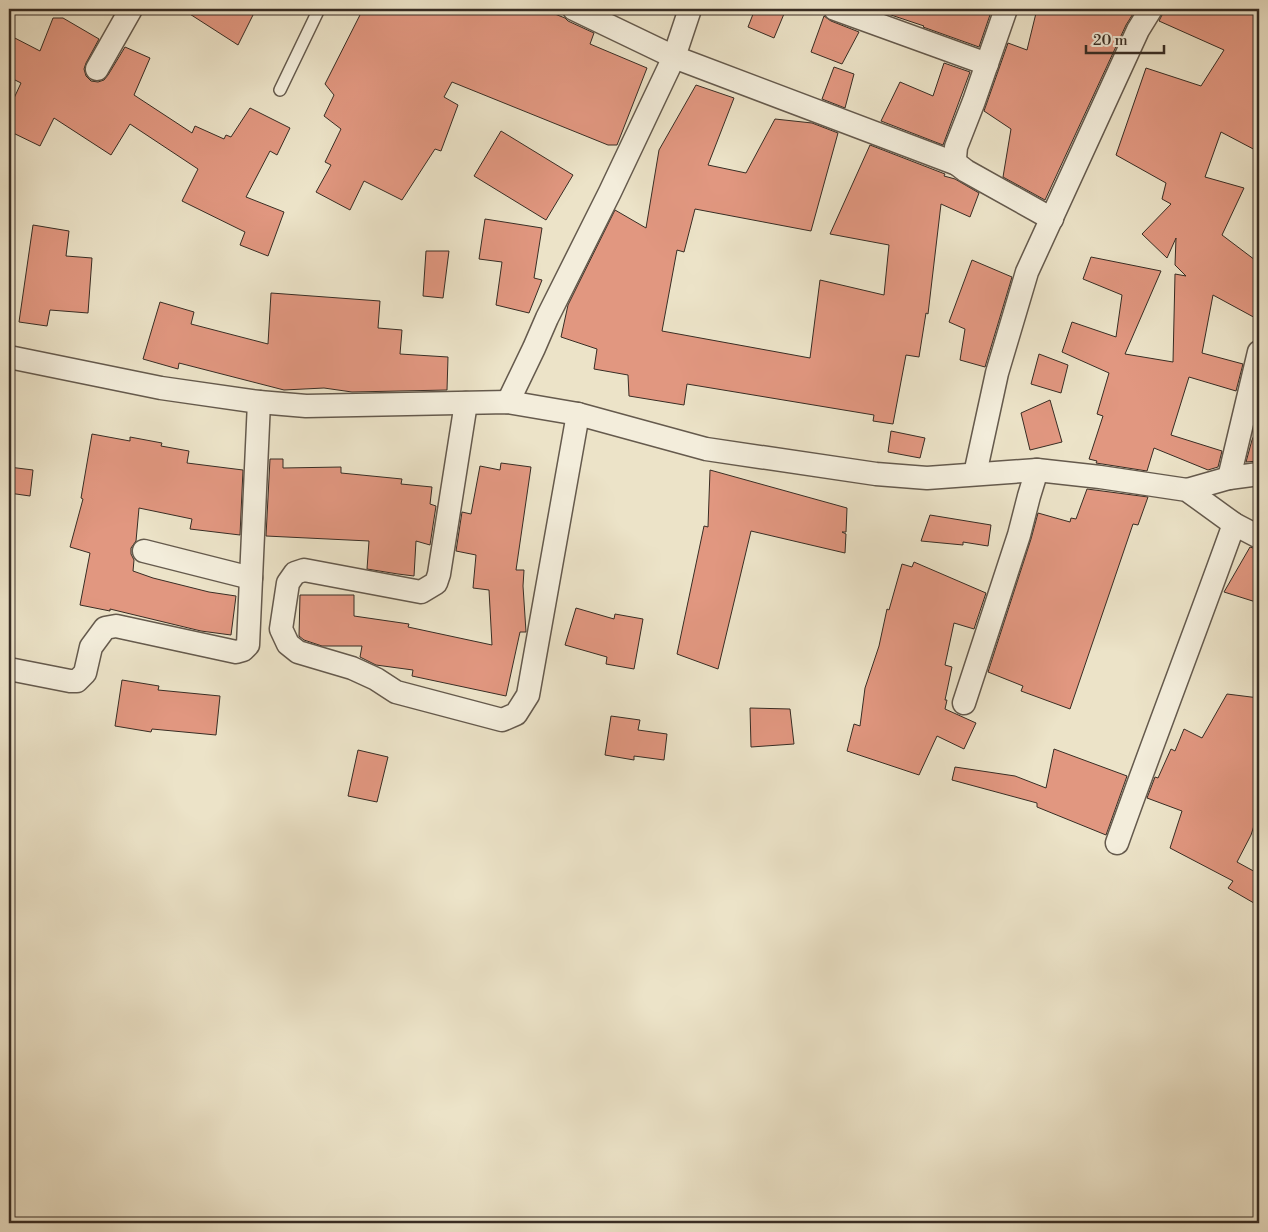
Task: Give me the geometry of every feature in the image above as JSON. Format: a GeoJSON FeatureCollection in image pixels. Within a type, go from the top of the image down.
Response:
{"type":"FeatureCollection","features":[{"type":"Feature","properties":{"kind":"street"},"geometry":{"type":"LineString","coordinates":[[97,69],[131,9]]}},
{"type":"Feature","properties":{"kind":"street"},"geometry":{"type":"LineString","coordinates":[[574,9],[674,57],[958,164],[966,171],[1052,219]]}},
{"type":"Feature","properties":{"kind":"street"},"geometry":{"type":"LineString","coordinates":[[508,402],[674,57],[690,9]]}},
{"type":"Feature","properties":{"kind":"street"},"geometry":{"type":"LineString","coordinates":[[835,9],[987,64]]}},
{"type":"Feature","properties":{"kind":"street"},"geometry":{"type":"LineString","coordinates":[[958,164],[955,158],[956,146],[1006,9]]}},
{"type":"Feature","properties":{"kind":"street"},"geometry":{"type":"LineString","coordinates":[[975,474],[997,373],[1027,272],[1138,30],[1151,9]]}},
{"type":"Feature","properties":{"kind":"street"},"geometry":{"type":"LineString","coordinates":[[1229,478],[1259,352]]}},
{"type":"Feature","properties":{"kind":"street"},"geometry":{"type":"LineString","coordinates":[[9,357],[161,388],[259,402],[306,406],[508,402],[578,414],[706,448],[867,473],[927,478],[1037,470],[1187,490],[1229,478],[1259,474]]}},
{"type":"Feature","properties":{"kind":"street"},"geometry":{"type":"LineString","coordinates":[[9,669],[77,681],[84,673],[91,647],[105,628],[116,626],[222,650],[236,652],[243,650],[248,645],[259,402]]}},
{"type":"Feature","properties":{"kind":"street"},"geometry":{"type":"LineString","coordinates":[[466,403],[436,583],[421,592],[304,570],[295,574],[288,583],[281,629],[288,644],[298,652],[352,668],[376,679],[396,692],[502,720],[516,714],[528,695],[578,414]]}},
{"type":"Feature","properties":{"kind":"street"},"geometry":{"type":"LineString","coordinates":[[964,703],[1019,535],[1037,470]]}},
{"type":"Feature","properties":{"kind":"street"},"geometry":{"type":"LineString","coordinates":[[1187,490],[1234,524],[1259,537]]}},
{"type":"Feature","properties":{"kind":"street"},"geometry":{"type":"LineString","coordinates":[[1117,843],[1234,524]]}},
{"type":"Feature","properties":{"kind":"street"},"geometry":{"type":"LineString","coordinates":[[144,551],[251,578]]}},
{"type":"Feature","properties":{"kind":"lane"},"geometry":{"type":"LineString","coordinates":[[280,90],[319,9]]}},
{"type":"Feature","properties":{"kind":"building"},"geometry":{"type":"Polygon","coordinates":[[[182,9],[256,9],[238,45],[182,9]]]}},
{"type":"Feature","properties":{"kind":"building"},"geometry":{"type":"Polygon","coordinates":[[[363,9],[542,9],[594,33],[590,44],[647,68],[617,145],[608,145],[452,82],[444,97],[458,105],[441,151],[435,149],[402,200],[364,181],[350,210],[316,192],[331,165],[325,162],[341,129],[324,116],[334,95],[325,84],[363,9]]]}},
{"type":"Feature","properties":{"kind":"building"},"geometry":{"type":"Polygon","coordinates":[[[755,9],[786,9],[774,38],[748,27],[755,9]]]}},
{"type":"Feature","properties":{"kind":"building"},"geometry":{"type":"Polygon","coordinates":[[[886,9],[992,9],[979,47],[885,13],[886,9]]]}},
{"type":"Feature","properties":{"kind":"building"},"geometry":{"type":"Polygon","coordinates":[[[1037,9],[1136,9],[1126,25],[1045,200],[1003,177],[1011,129],[984,111],[1008,43],[1027,50],[1037,9]]]}},
{"type":"Feature","properties":{"kind":"building"},"geometry":{"type":"Polygon","coordinates":[[[1164,9],[1259,9],[1259,152],[1221,132],[1205,177],[1244,188],[1222,235],[1259,263],[1259,320],[1213,295],[1202,353],[1243,364],[1236,391],[1189,377],[1171,435],[1222,451],[1218,467],[1208,470],[1154,448],[1147,471],[1096,463],[1097,461],[1089,459],[1103,416],[1097,414],[1109,373],[1062,352],[1072,322],[1116,337],[1122,295],[1083,279],[1091,257],[1161,271],[1125,354],[1173,362],[1175,274],[1186,276],[1175,265],[1176,238],[1167,258],[1142,234],[1171,204],[1162,199],[1166,183],[1116,155],[1146,68],[1201,86],[1224,50],[1159,21],[1164,9]]]}},
{"type":"Feature","properties":{"kind":"building"},"geometry":{"type":"Polygon","coordinates":[[[824,16],[831,21],[859,32],[842,64],[811,52],[824,16]]]}},
{"type":"Feature","properties":{"kind":"building"},"geometry":{"type":"Polygon","coordinates":[[[53,18],[63,18],[99,39],[84,69],[86,76],[91,81],[98,82],[104,80],[125,47],[150,58],[134,95],[192,133],[195,126],[224,139],[226,135],[231,137],[250,108],[290,128],[277,155],[270,151],[246,197],[284,212],[268,256],[240,245],[245,232],[182,201],[198,169],[130,124],[111,155],[54,118],[40,146],[9,131],[9,109],[21,83],[9,77],[9,35],[40,51],[53,18]]]}},
{"type":"Feature","properties":{"kind":"building"},"geometry":{"type":"Polygon","coordinates":[[[944,63],[970,72],[943,145],[881,121],[900,82],[933,96],[944,63]]]}},
{"type":"Feature","properties":{"kind":"building"},"geometry":{"type":"Polygon","coordinates":[[[834,67],[854,74],[845,108],[822,99],[834,67]]]}},
{"type":"Feature","properties":{"kind":"building"},"geometry":{"type":"Polygon","coordinates":[[[696,85],[734,98],[708,165],[746,173],[775,119],[812,123],[838,133],[811,231],[695,209],[684,252],[677,250],[662,331],[810,358],[820,280],[884,295],[889,245],[830,234],[870,145],[945,174],[944,176],[955,179],[979,193],[970,217],[941,204],[928,314],[926,313],[919,357],[906,355],[893,424],[873,421],[874,415],[687,384],[684,405],[629,396],[628,375],[594,369],[597,349],[561,337],[568,305],[615,210],[646,228],[659,150],[696,85]]]}},
{"type":"Feature","properties":{"kind":"building"},"geometry":{"type":"Polygon","coordinates":[[[501,131],[573,175],[546,220],[474,176],[501,131]]]}},
{"type":"Feature","properties":{"kind":"building"},"geometry":{"type":"Polygon","coordinates":[[[485,219],[542,228],[534,278],[542,280],[529,313],[496,305],[502,262],[479,259],[485,219]]]}},
{"type":"Feature","properties":{"kind":"building"},"geometry":{"type":"Polygon","coordinates":[[[33,225],[69,231],[66,256],[92,258],[88,313],[50,310],[47,326],[19,322],[33,225]]]}},
{"type":"Feature","properties":{"kind":"building"},"geometry":{"type":"Polygon","coordinates":[[[426,251],[449,251],[443,298],[423,296],[426,251]]]}},
{"type":"Feature","properties":{"kind":"building"},"geometry":{"type":"Polygon","coordinates":[[[972,260],[1012,277],[985,367],[960,360],[965,329],[949,322],[972,260]]]}},
{"type":"Feature","properties":{"kind":"building"},"geometry":{"type":"Polygon","coordinates":[[[271,293],[380,301],[378,328],[402,330],[400,354],[448,357],[447,390],[352,392],[324,388],[284,390],[179,363],[178,369],[143,359],[160,302],[194,312],[191,324],[268,344],[271,293]]]}},
{"type":"Feature","properties":{"kind":"building"},"geometry":{"type":"Polygon","coordinates":[[[1039,354],[1068,365],[1061,393],[1031,384],[1039,354]]]}},
{"type":"Feature","properties":{"kind":"building"},"geometry":{"type":"Polygon","coordinates":[[[1050,400],[1062,442],[1030,450],[1021,413],[1050,400]]]}},
{"type":"Feature","properties":{"kind":"building"},"geometry":{"type":"Polygon","coordinates":[[[1259,424],[1259,461],[1246,462],[1252,440],[1259,424]]]}},
{"type":"Feature","properties":{"kind":"building"},"geometry":{"type":"Polygon","coordinates":[[[891,431],[925,438],[920,458],[888,452],[891,431]]]}},
{"type":"Feature","properties":{"kind":"building"},"geometry":{"type":"Polygon","coordinates":[[[92,434],[130,441],[130,437],[162,443],[161,446],[189,451],[187,463],[243,470],[240,535],[190,529],[192,519],[139,508],[136,541],[131,548],[134,560],[133,571],[209,592],[236,596],[231,635],[201,631],[110,609],[110,611],[80,605],[90,553],[70,547],[83,499],[81,498],[92,434]]]}},
{"type":"Feature","properties":{"kind":"building"},"geometry":{"type":"Polygon","coordinates":[[[270,459],[283,459],[283,468],[341,467],[341,473],[402,479],[401,484],[432,487],[430,504],[436,506],[430,545],[416,541],[414,576],[367,569],[369,541],[266,536],[270,459]]]}},
{"type":"Feature","properties":{"kind":"building"},"geometry":{"type":"Polygon","coordinates":[[[501,463],[531,467],[516,570],[524,570],[523,586],[526,632],[520,632],[506,696],[412,676],[413,670],[376,665],[360,657],[362,646],[322,646],[304,640],[299,636],[300,595],[354,595],[354,616],[409,624],[408,627],[492,645],[489,590],[473,588],[476,555],[456,551],[462,512],[471,514],[480,466],[500,470],[501,463]]]}},
{"type":"Feature","properties":{"kind":"building"},"geometry":{"type":"Polygon","coordinates":[[[9,467],[33,470],[30,496],[9,493],[9,467]]]}},
{"type":"Feature","properties":{"kind":"building"},"geometry":{"type":"Polygon","coordinates":[[[710,470],[847,508],[846,532],[842,532],[846,534],[845,553],[751,531],[718,669],[677,654],[704,526],[708,527],[710,470]]]}},
{"type":"Feature","properties":{"kind":"building"},"geometry":{"type":"Polygon","coordinates":[[[1087,489],[1148,497],[1138,525],[1133,524],[1070,709],[1021,691],[1023,686],[988,672],[1038,513],[1070,522],[1071,518],[1076,519],[1087,489]]]}},
{"type":"Feature","properties":{"kind":"building"},"geometry":{"type":"Polygon","coordinates":[[[930,515],[991,525],[988,546],[963,542],[963,545],[921,541],[930,515]]]}},
{"type":"Feature","properties":{"kind":"building"},"geometry":{"type":"Polygon","coordinates":[[[1250,547],[1259,550],[1259,603],[1224,592],[1250,547]]]}},
{"type":"Feature","properties":{"kind":"building"},"geometry":{"type":"Polygon","coordinates":[[[914,562],[986,593],[974,629],[954,623],[945,665],[952,667],[945,709],[976,723],[964,749],[937,736],[919,775],[847,751],[854,724],[860,726],[865,688],[879,646],[887,609],[889,610],[902,564],[912,567],[914,562]]]}},
{"type":"Feature","properties":{"kind":"building"},"geometry":{"type":"Polygon","coordinates":[[[576,608],[614,619],[615,614],[643,619],[634,669],[606,664],[607,657],[565,645],[576,608]]]}},
{"type":"Feature","properties":{"kind":"building"},"geometry":{"type":"Polygon","coordinates":[[[122,680],[159,686],[158,690],[220,696],[216,735],[152,729],[151,732],[115,726],[122,680]]]}},
{"type":"Feature","properties":{"kind":"building"},"geometry":{"type":"Polygon","coordinates":[[[1227,694],[1259,698],[1259,810],[1251,835],[1237,862],[1259,874],[1259,906],[1228,888],[1233,881],[1170,848],[1182,811],[1147,798],[1155,777],[1158,778],[1171,749],[1175,751],[1184,729],[1202,738],[1227,694]]]}},
{"type":"Feature","properties":{"kind":"building"},"geometry":{"type":"Polygon","coordinates":[[[750,708],[790,709],[794,744],[751,747],[750,708]]]}},
{"type":"Feature","properties":{"kind":"building"},"geometry":{"type":"Polygon","coordinates":[[[611,716],[640,720],[638,730],[667,734],[664,760],[634,756],[634,760],[605,755],[611,716]]]}},
{"type":"Feature","properties":{"kind":"building"},"geometry":{"type":"Polygon","coordinates":[[[1054,749],[1127,776],[1106,835],[1037,807],[1037,803],[952,780],[955,767],[1015,776],[1046,788],[1054,749]]]}},
{"type":"Feature","properties":{"kind":"building"},"geometry":{"type":"Polygon","coordinates":[[[358,750],[388,757],[377,802],[348,796],[358,750]]]}}]}
